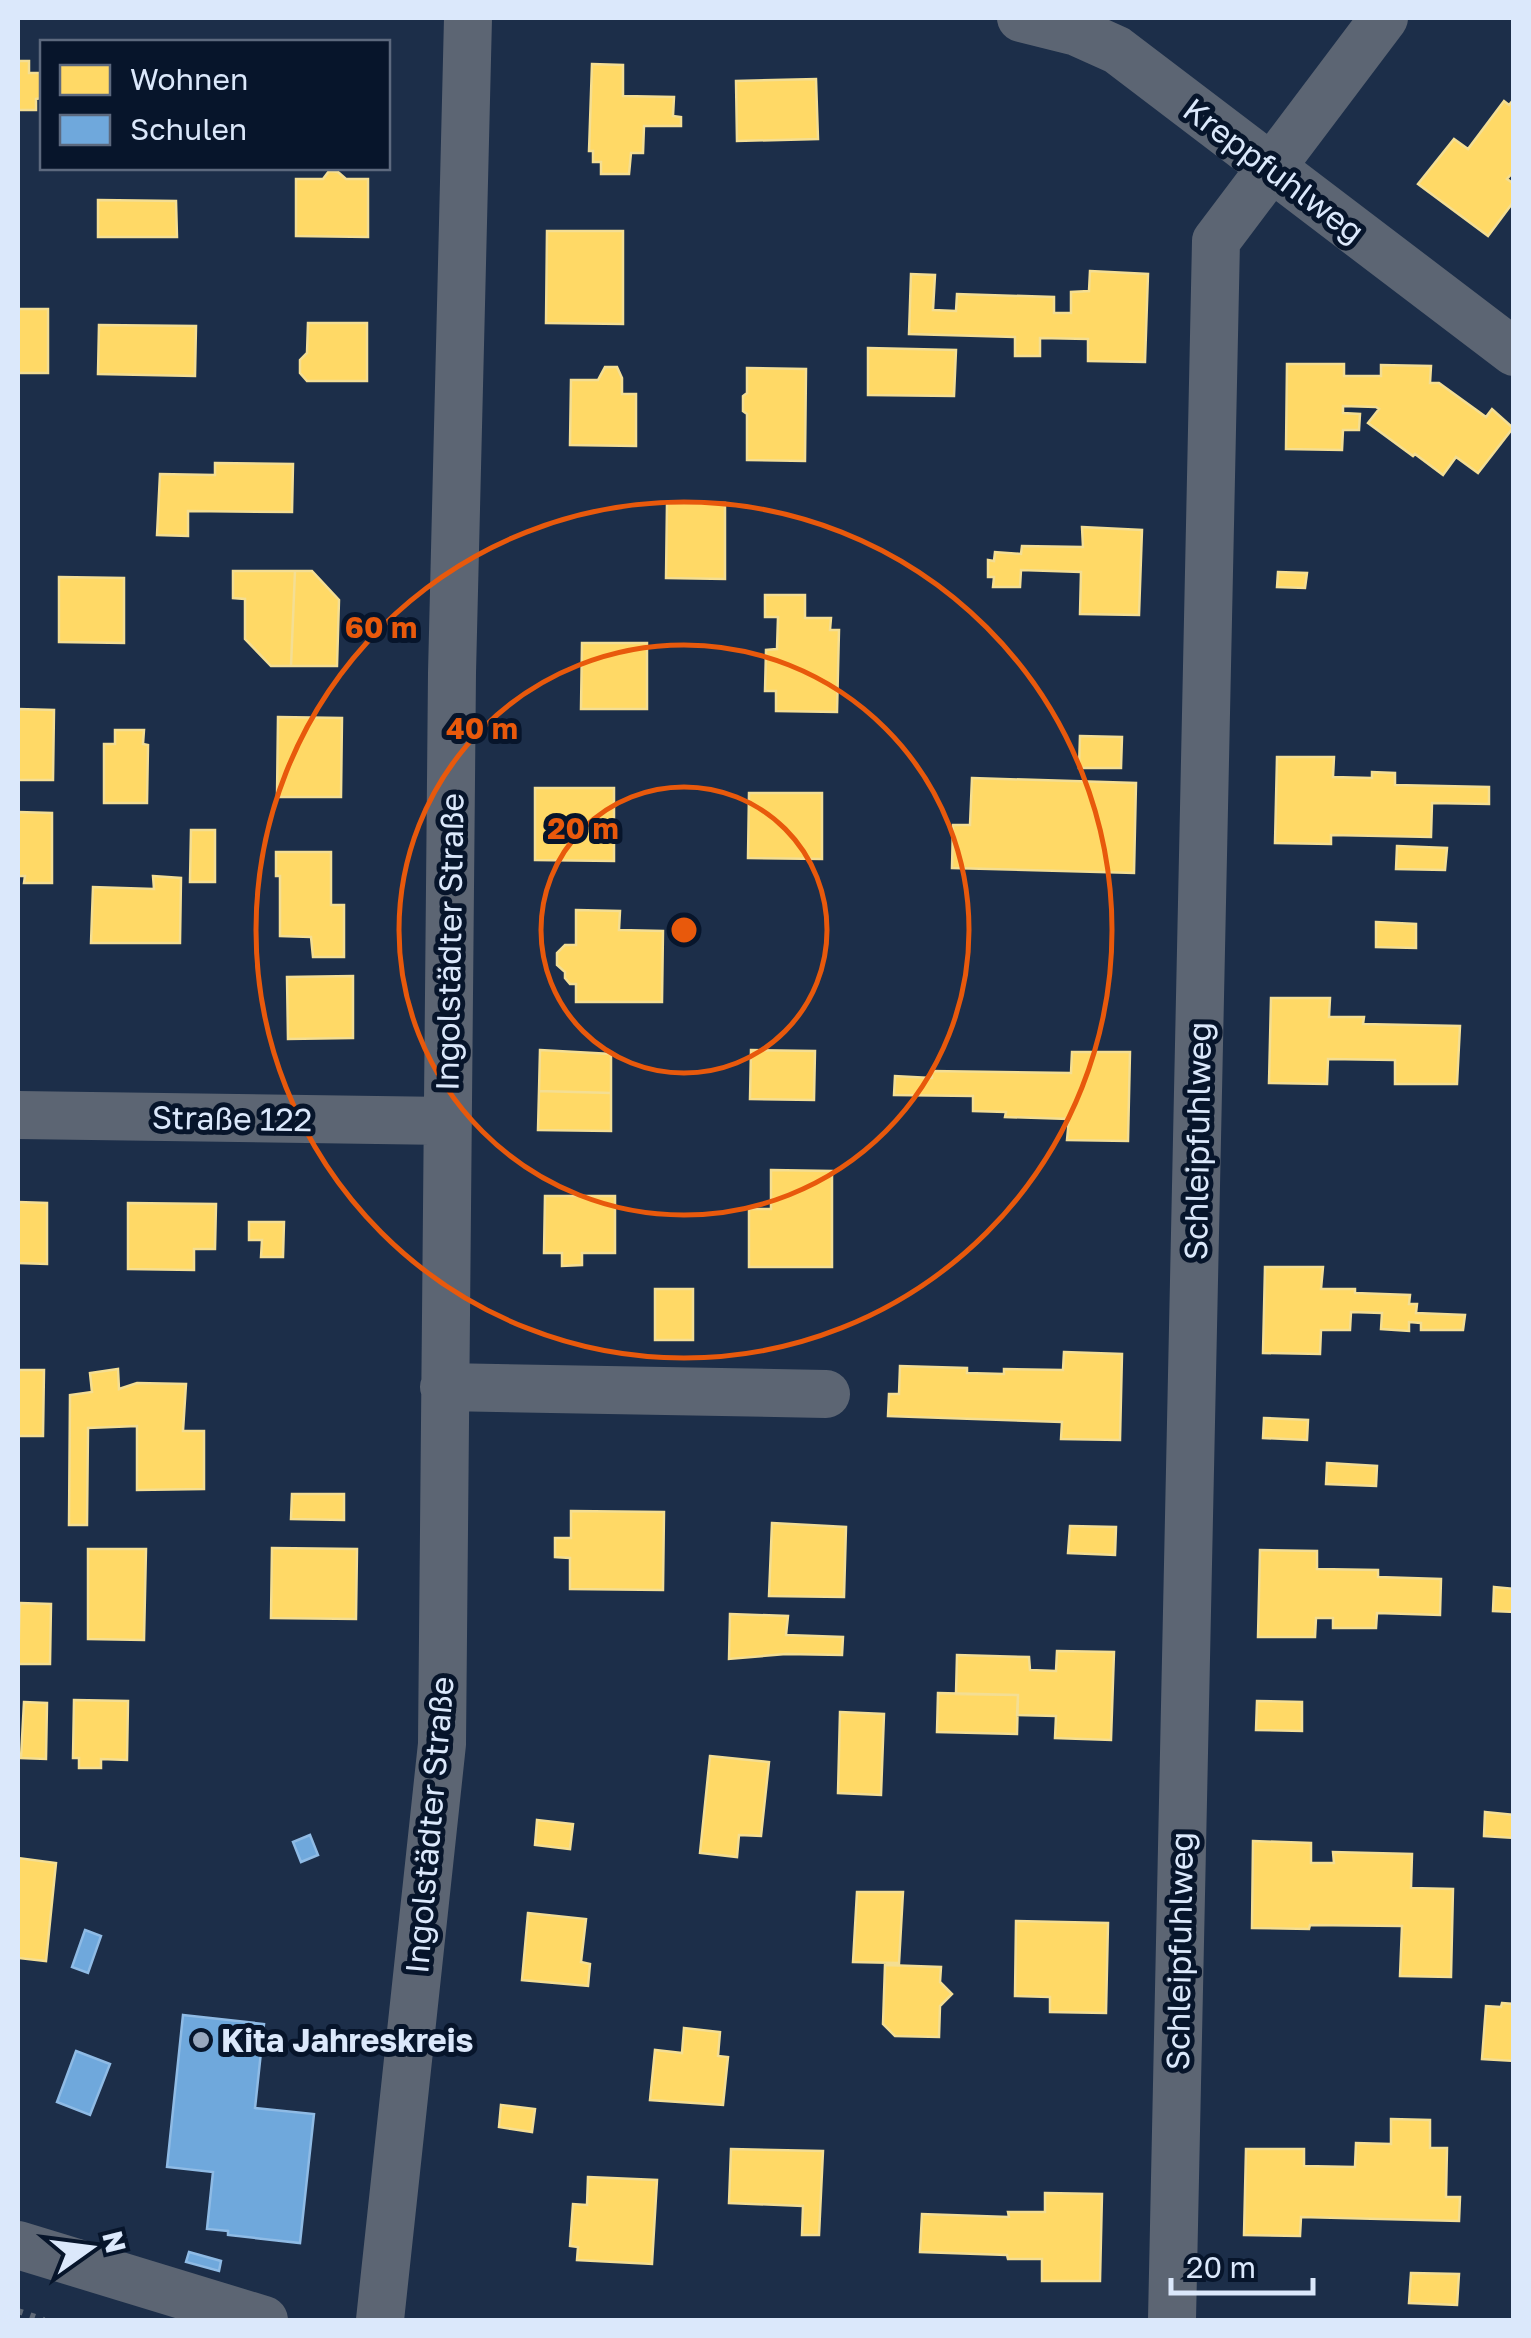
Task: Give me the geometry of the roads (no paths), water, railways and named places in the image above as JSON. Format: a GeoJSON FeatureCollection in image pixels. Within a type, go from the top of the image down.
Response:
{"type":"FeatureCollection","features":[{"type":"Feature","properties":{"kind":"street","name":"Ingolstädter Straße"},"geometry":{"type":"LineString","coordinates":[[380,2320],[442,1744],[452,674],[468,18]]}},
{"type":"Feature","properties":{"kind":"street","name":"Kreppfuhlweg"},"geometry":{"type":"LineString","coordinates":[[1021,18],[1077,32],[1118,50],[1514,352]]}},
{"type":"Feature","properties":{"kind":"street","name":"Schleipfuhlweg"},"geometry":{"type":"LineString","coordinates":[[1172,2320],[1216,241],[1384,18]]}},
{"type":"Feature","properties":{"kind":"street","name":"Straße 122"},"geometry":{"type":"LineString","coordinates":[[18,1115],[447,1122]]}},
{"type":"Feature","properties":{"kind":"street"},"geometry":{"type":"LineString","coordinates":[[444,1388],[826,1394]]}},
{"type":"Feature","properties":{"kind":"street"},"geometry":{"type":"LineString","coordinates":[[18,2246],[264,2320]]}},
{"type":"Feature","properties":{"kind":"place","name":"Kita Jahreskreis"},"geometry":{"type":"Point","coordinates":[201,2040]}}]}
